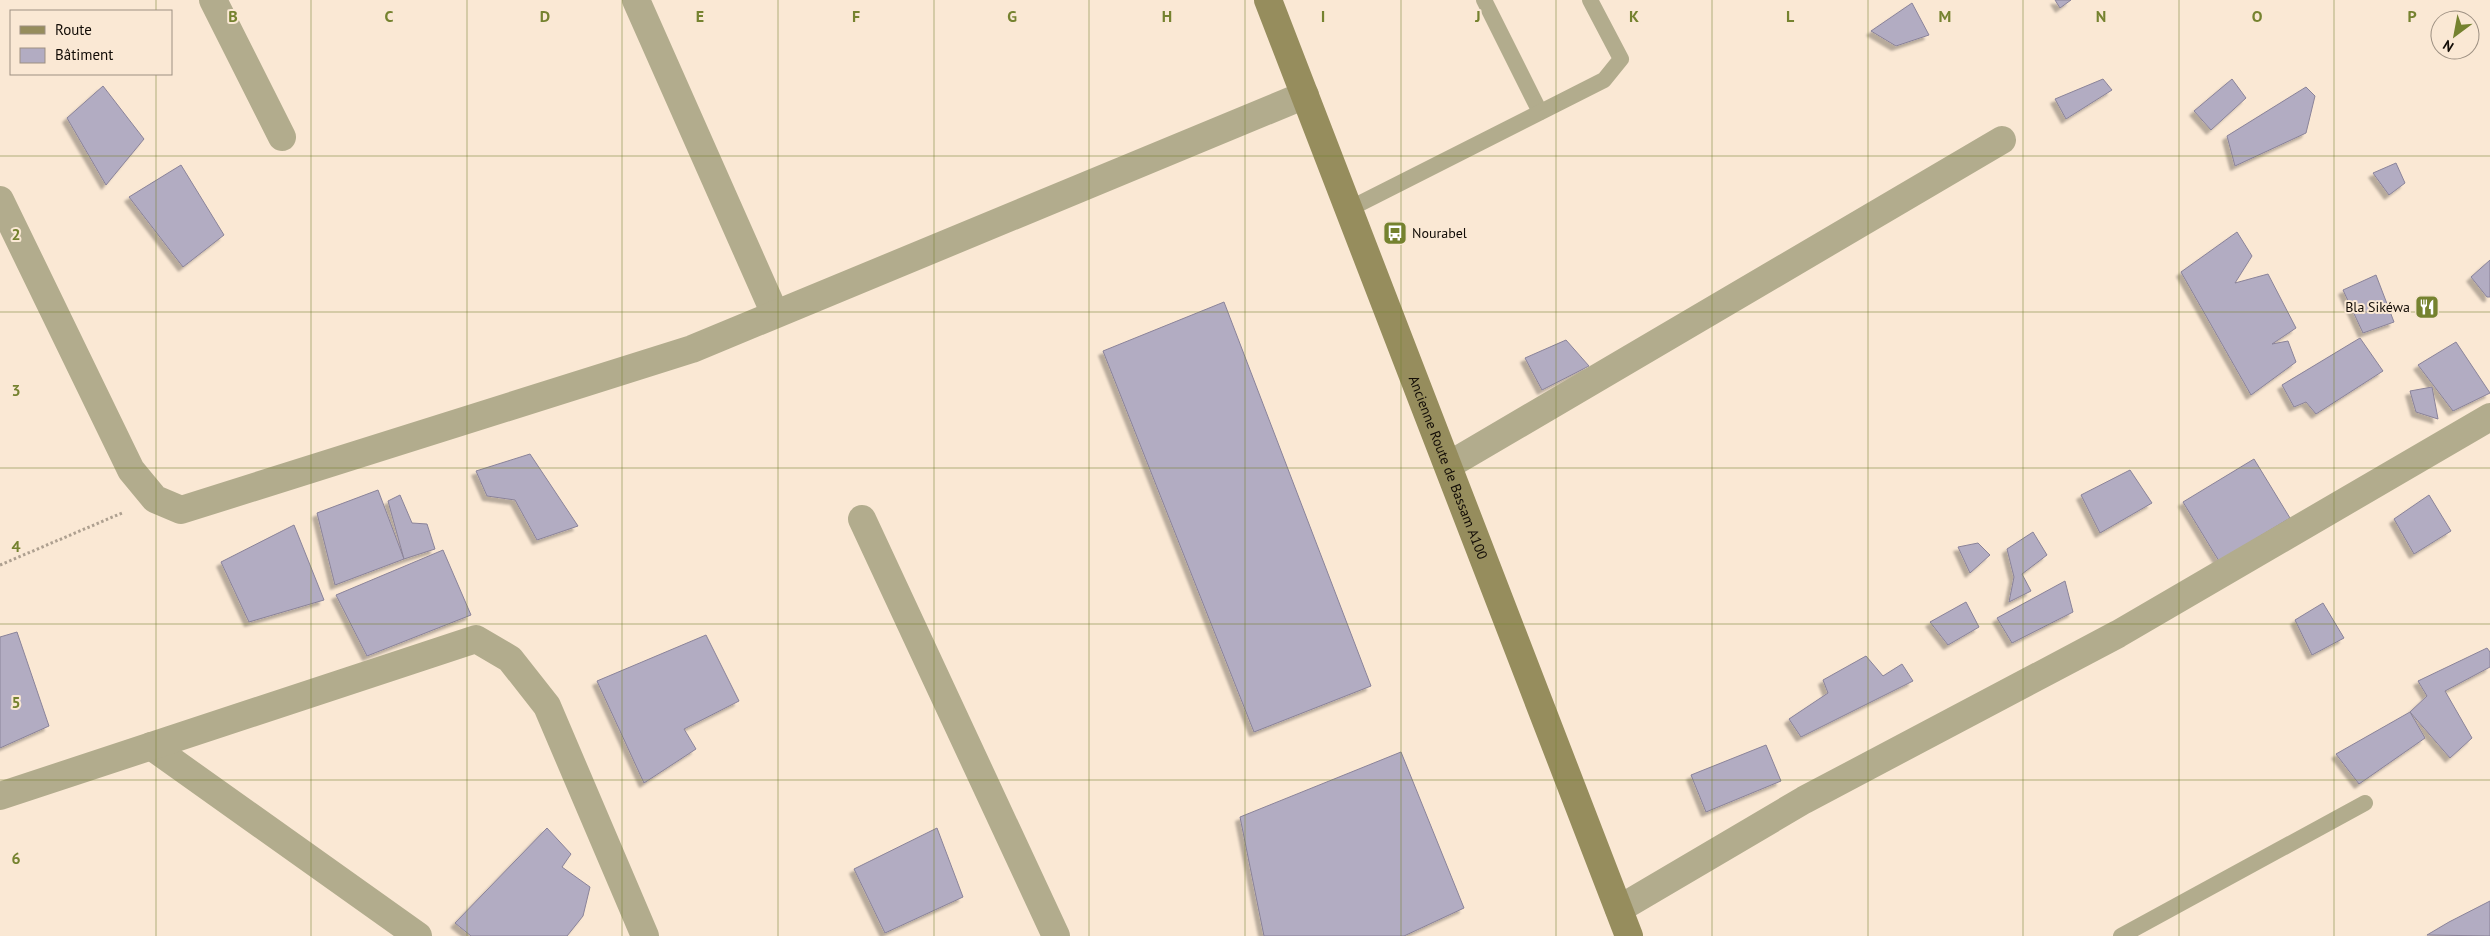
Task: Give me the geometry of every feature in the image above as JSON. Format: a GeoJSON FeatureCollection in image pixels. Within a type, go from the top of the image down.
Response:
{"type":"FeatureCollection","features":[{"type":"Feature","properties":{"kind":"main road","name":"Ancienne Route de Bassam A100"},"geometry":{"type":"LineString","coordinates":[[1268,0],[1449,465],[1629,936]]}},
{"type":"Feature","properties":{"kind":"street"},"geometry":{"type":"LineString","coordinates":[[213,0],[282,137]]}},
{"type":"Feature","properties":{"kind":"street"},"geometry":{"type":"LineString","coordinates":[[636,0],[775,314]]}},
{"type":"Feature","properties":{"kind":"street"},"geometry":{"type":"LineString","coordinates":[[0,200],[131,470],[155,499],[181,510],[692,348],[1305,95]]}},
{"type":"Feature","properties":{"kind":"street"},"geometry":{"type":"LineString","coordinates":[[1449,465],[2002,140]]}},
{"type":"Feature","properties":{"kind":"street"},"geometry":{"type":"LineString","coordinates":[[1619,908],[1804,800],[2118,634],[2490,417]]}},
{"type":"Feature","properties":{"kind":"street"},"geometry":{"type":"LineString","coordinates":[[862,520],[1056,936]]}},
{"type":"Feature","properties":{"kind":"street"},"geometry":{"type":"LineString","coordinates":[[0,796],[476,639],[510,659],[547,706],[645,936]]}},
{"type":"Feature","properties":{"kind":"street"},"geometry":{"type":"LineString","coordinates":[[151,746],[418,936]]}},
{"type":"Feature","properties":{"kind":"lane"},"geometry":{"type":"LineString","coordinates":[[1484,0],[1540,112]]}},
{"type":"Feature","properties":{"kind":"lane"},"geometry":{"type":"LineString","coordinates":[[1349,208],[1604,80],[1622,59],[1590,0]]}},
{"type":"Feature","properties":{"kind":"lane"},"geometry":{"type":"LineString","coordinates":[[2120,936],[2364,803]]}},
{"type":"Feature","properties":{"kind":"path"},"geometry":{"type":"LineString","coordinates":[[0,565],[155,499]]}},
{"type":"Feature","properties":{"kind":"building"},"geometry":{"type":"Polygon","coordinates":[[[2055,0],[2071,0],[2060,8],[2055,0]]]}},
{"type":"Feature","properties":{"kind":"building"},"geometry":{"type":"Polygon","coordinates":[[[1912,3],[1929,35],[1896,46],[1871,31],[1912,3]]]}},
{"type":"Feature","properties":{"kind":"building"},"geometry":{"type":"Polygon","coordinates":[[[2103,79],[2112,90],[2066,119],[2055,99],[2103,79]]]}},
{"type":"Feature","properties":{"kind":"building"},"geometry":{"type":"Polygon","coordinates":[[[2232,79],[2246,98],[2211,130],[2194,111],[2232,79]]]}},
{"type":"Feature","properties":{"kind":"building"},"geometry":{"type":"Polygon","coordinates":[[[103,86],[144,139],[106,185],[67,118],[103,86]]]}},
{"type":"Feature","properties":{"kind":"building"},"geometry":{"type":"Polygon","coordinates":[[[2306,87],[2315,96],[2306,133],[2235,166],[2227,136],[2306,87]]]}},
{"type":"Feature","properties":{"kind":"building"},"geometry":{"type":"Polygon","coordinates":[[[2396,163],[2405,183],[2389,195],[2373,173],[2396,163]]]}},
{"type":"Feature","properties":{"kind":"building"},"geometry":{"type":"Polygon","coordinates":[[[181,165],[224,235],[183,267],[129,197],[181,165]]]}},
{"type":"Feature","properties":{"kind":"building"},"geometry":{"type":"Polygon","coordinates":[[[2237,232],[2252,256],[2235,283],[2268,274],[2296,328],[2272,344],[2288,341],[2296,362],[2251,395],[2181,272],[2237,232]]]}},
{"type":"Feature","properties":{"kind":"building"},"geometry":{"type":"Polygon","coordinates":[[[2490,260],[2490,297],[2487,297],[2471,277],[2490,260]]]}},
{"type":"Feature","properties":{"kind":"building"},"geometry":{"type":"Polygon","coordinates":[[[2376,275],[2394,322],[2363,333],[2343,290],[2376,275]]]}},
{"type":"Feature","properties":{"kind":"building"},"geometry":{"type":"Polygon","coordinates":[[[1224,302],[1371,686],[1254,732],[1103,351],[1224,302]]]}},
{"type":"Feature","properties":{"kind":"building"},"geometry":{"type":"Polygon","coordinates":[[[2360,338],[2383,371],[2316,414],[2306,402],[2294,407],[2282,385],[2360,338]]]}},
{"type":"Feature","properties":{"kind":"building"},"geometry":{"type":"Polygon","coordinates":[[[1566,340],[1589,366],[1542,390],[1525,358],[1566,340]]]}},
{"type":"Feature","properties":{"kind":"building"},"geometry":{"type":"Polygon","coordinates":[[[2456,342],[2490,393],[2453,411],[2418,365],[2456,342]]]}},
{"type":"Feature","properties":{"kind":"building"},"geometry":{"type":"Polygon","coordinates":[[[2432,387],[2438,419],[2416,412],[2410,391],[2432,387]]]}},
{"type":"Feature","properties":{"kind":"building"},"geometry":{"type":"Polygon","coordinates":[[[530,454],[578,526],[537,540],[515,500],[487,496],[476,471],[530,454]]]}},
{"type":"Feature","properties":{"kind":"building"},"geometry":{"type":"Polygon","coordinates":[[[2254,459],[2290,518],[2219,561],[2183,502],[2254,459]]]}},
{"type":"Feature","properties":{"kind":"building"},"geometry":{"type":"Polygon","coordinates":[[[2130,470],[2152,503],[2100,533],[2081,495],[2130,470]]]}},
{"type":"Feature","properties":{"kind":"building"},"geometry":{"type":"Polygon","coordinates":[[[378,490],[404,559],[335,585],[317,513],[378,490]]]}},
{"type":"Feature","properties":{"kind":"building"},"geometry":{"type":"Polygon","coordinates":[[[400,495],[412,523],[427,524],[435,549],[404,559],[388,501],[400,495]]]}},
{"type":"Feature","properties":{"kind":"building"},"geometry":{"type":"Polygon","coordinates":[[[2429,495],[2451,531],[2414,554],[2394,519],[2429,495]]]}},
{"type":"Feature","properties":{"kind":"building"},"geometry":{"type":"Polygon","coordinates":[[[294,525],[324,600],[249,622],[221,562],[294,525]]]}},
{"type":"Feature","properties":{"kind":"building"},"geometry":{"type":"Polygon","coordinates":[[[2033,532],[2047,555],[2022,574],[2031,591],[2009,602],[2014,577],[2007,549],[2033,532]]]}},
{"type":"Feature","properties":{"kind":"building"},"geometry":{"type":"Polygon","coordinates":[[[1978,543],[1990,555],[1970,573],[1958,547],[1978,543]]]}},
{"type":"Feature","properties":{"kind":"building"},"geometry":{"type":"Polygon","coordinates":[[[443,550],[471,615],[367,656],[336,595],[443,550]]]}},
{"type":"Feature","properties":{"kind":"building"},"geometry":{"type":"Polygon","coordinates":[[[2065,581],[2073,612],[2012,643],[1997,618],[2065,581]]]}},
{"type":"Feature","properties":{"kind":"building"},"geometry":{"type":"Polygon","coordinates":[[[1966,602],[1979,627],[1948,645],[1930,622],[1966,602]]]}},
{"type":"Feature","properties":{"kind":"building"},"geometry":{"type":"Polygon","coordinates":[[[2323,603],[2344,638],[2312,655],[2295,620],[2323,603]]]}},
{"type":"Feature","properties":{"kind":"building"},"geometry":{"type":"Polygon","coordinates":[[[17,632],[49,726],[0,748],[0,637],[17,632]]]}},
{"type":"Feature","properties":{"kind":"building"},"geometry":{"type":"Polygon","coordinates":[[[706,635],[739,701],[684,729],[696,749],[644,783],[597,681],[706,635]]]}},
{"type":"Feature","properties":{"kind":"building"},"geometry":{"type":"Polygon","coordinates":[[[2487,648],[2490,652],[2490,667],[2445,691],[2472,738],[2450,758],[2410,712],[2427,696],[2418,681],[2487,648]]]}},
{"type":"Feature","properties":{"kind":"building"},"geometry":{"type":"Polygon","coordinates":[[[1866,656],[1883,676],[1902,664],[1913,681],[1801,737],[1789,719],[1828,693],[1823,680],[1866,656]]]}},
{"type":"Feature","properties":{"kind":"building"},"geometry":{"type":"Polygon","coordinates":[[[2410,712],[2425,738],[2359,784],[2336,754],[2410,712]]]}},
{"type":"Feature","properties":{"kind":"building"},"geometry":{"type":"Polygon","coordinates":[[[1766,745],[1781,781],[1706,812],[1691,775],[1766,745]]]}},
{"type":"Feature","properties":{"kind":"building"},"geometry":{"type":"Polygon","coordinates":[[[1401,752],[1464,908],[1404,936],[1264,936],[1240,817],[1401,752]]]}},
{"type":"Feature","properties":{"kind":"building"},"geometry":{"type":"Polygon","coordinates":[[[547,828],[571,854],[562,867],[590,887],[583,916],[567,936],[471,936],[455,923],[547,828]]]}},
{"type":"Feature","properties":{"kind":"building"},"geometry":{"type":"Polygon","coordinates":[[[937,828],[963,897],[885,933],[854,869],[937,828]]]}},
{"type":"Feature","properties":{"kind":"building"},"geometry":{"type":"Polygon","coordinates":[[[2490,901],[2490,936],[2427,935],[2449,922],[2490,901]]]}},
{"type":"Feature","properties":{"kind":"place","name":"Nourabel"},"geometry":{"type":"Point","coordinates":[1395,233]}},
{"type":"Feature","properties":{"kind":"place","name":"Bla Sikéwa"},"geometry":{"type":"Point","coordinates":[2427,307]}}]}
